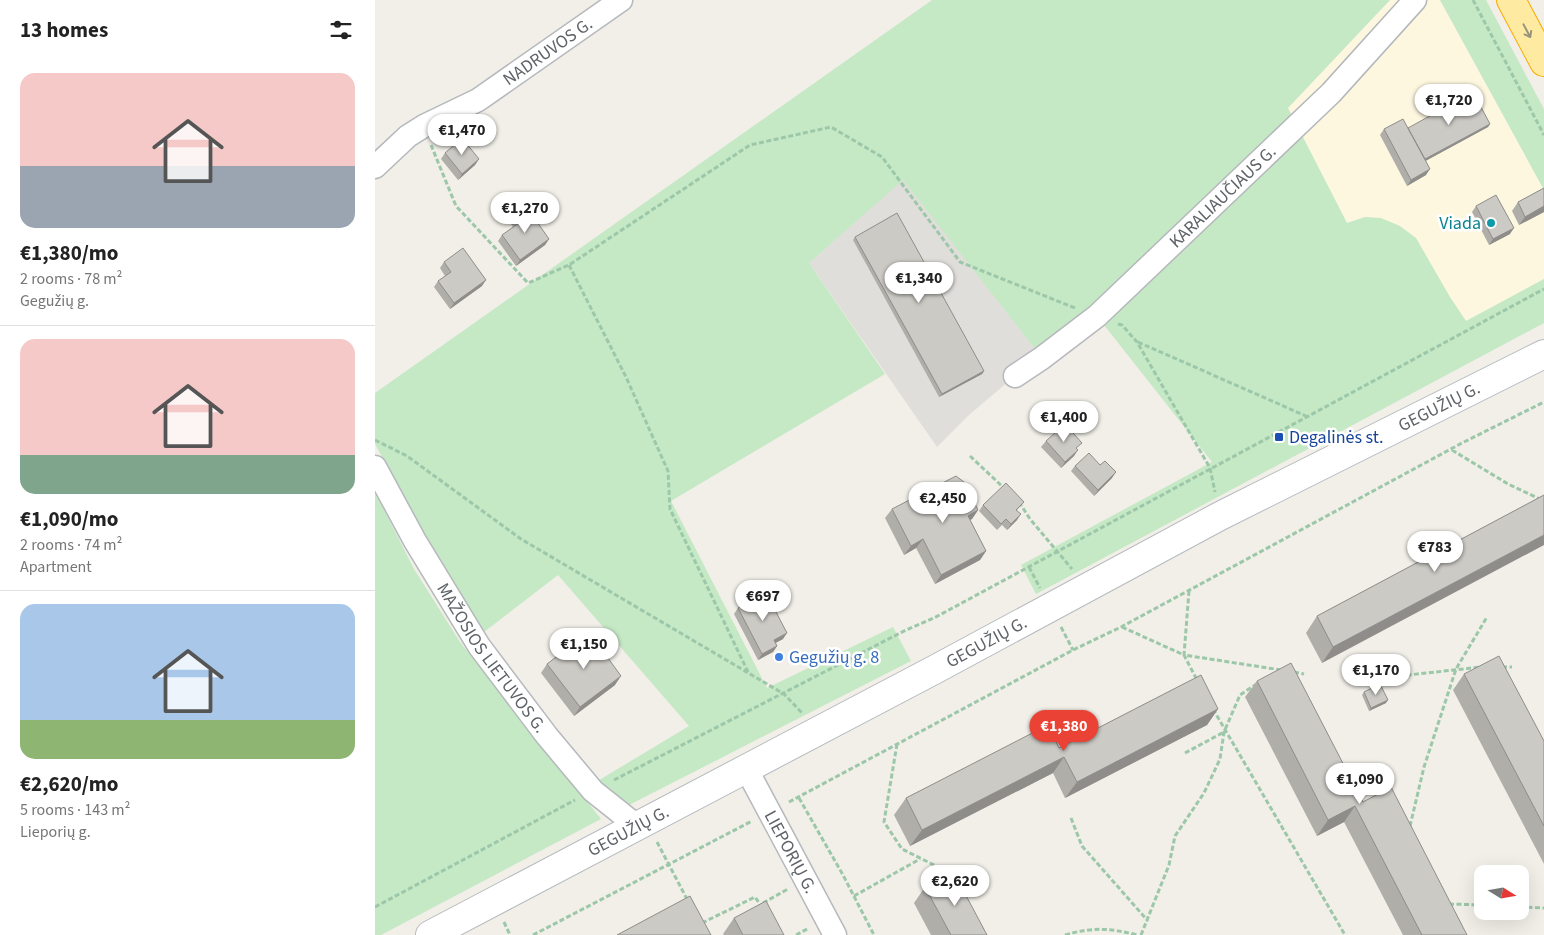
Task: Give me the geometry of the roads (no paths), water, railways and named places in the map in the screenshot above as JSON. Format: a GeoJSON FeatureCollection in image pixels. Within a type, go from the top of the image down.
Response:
{"type":"FeatureCollection","features":[{"type":"Feature","properties":{"kind":"highway"},"geometry":{"type":"LineString","coordinates":[[1511,0],[1544,62]]}},
{"type":"Feature","properties":{"kind":"main road","name":"GEGUŽIŲ G."},"geometry":{"type":"LineString","coordinates":[[430,935],[819,731],[1220,516],[1544,354]]}},
{"type":"Feature","properties":{"kind":"street","name":"NADRUVOS G."},"geometry":{"type":"LineString","coordinates":[[375,167],[408,136],[424,126],[479,100],[621,0]]}},
{"type":"Feature","properties":{"kind":"street","name":"KARALIAUČIAUS G."},"geometry":{"type":"LineString","coordinates":[[1015,376],[1097,316],[1331,93],[1415,0]]}},
{"type":"Feature","properties":{"kind":"street","name":"MAŽOSIOS LIETUVOS G."},"geometry":{"type":"LineString","coordinates":[[375,467],[415,541],[479,646],[547,736],[593,791],[642,824]]}},
{"type":"Feature","properties":{"kind":"street","name":"LIEPORIŲ G."},"geometry":{"type":"LineString","coordinates":[[746,768],[835,935]]}},
{"type":"Feature","properties":{"kind":"place","name":"Viada"},"geometry":{"type":"Point","coordinates":[1491,223]}},
{"type":"Feature","properties":{"kind":"place","name":"Degalinės st."},"geometry":{"type":"Point","coordinates":[1279,437]}},
{"type":"Feature","properties":{"kind":"place","name":"Gegužių g. 8"},"geometry":{"type":"Point","coordinates":[779,657]}}]}
